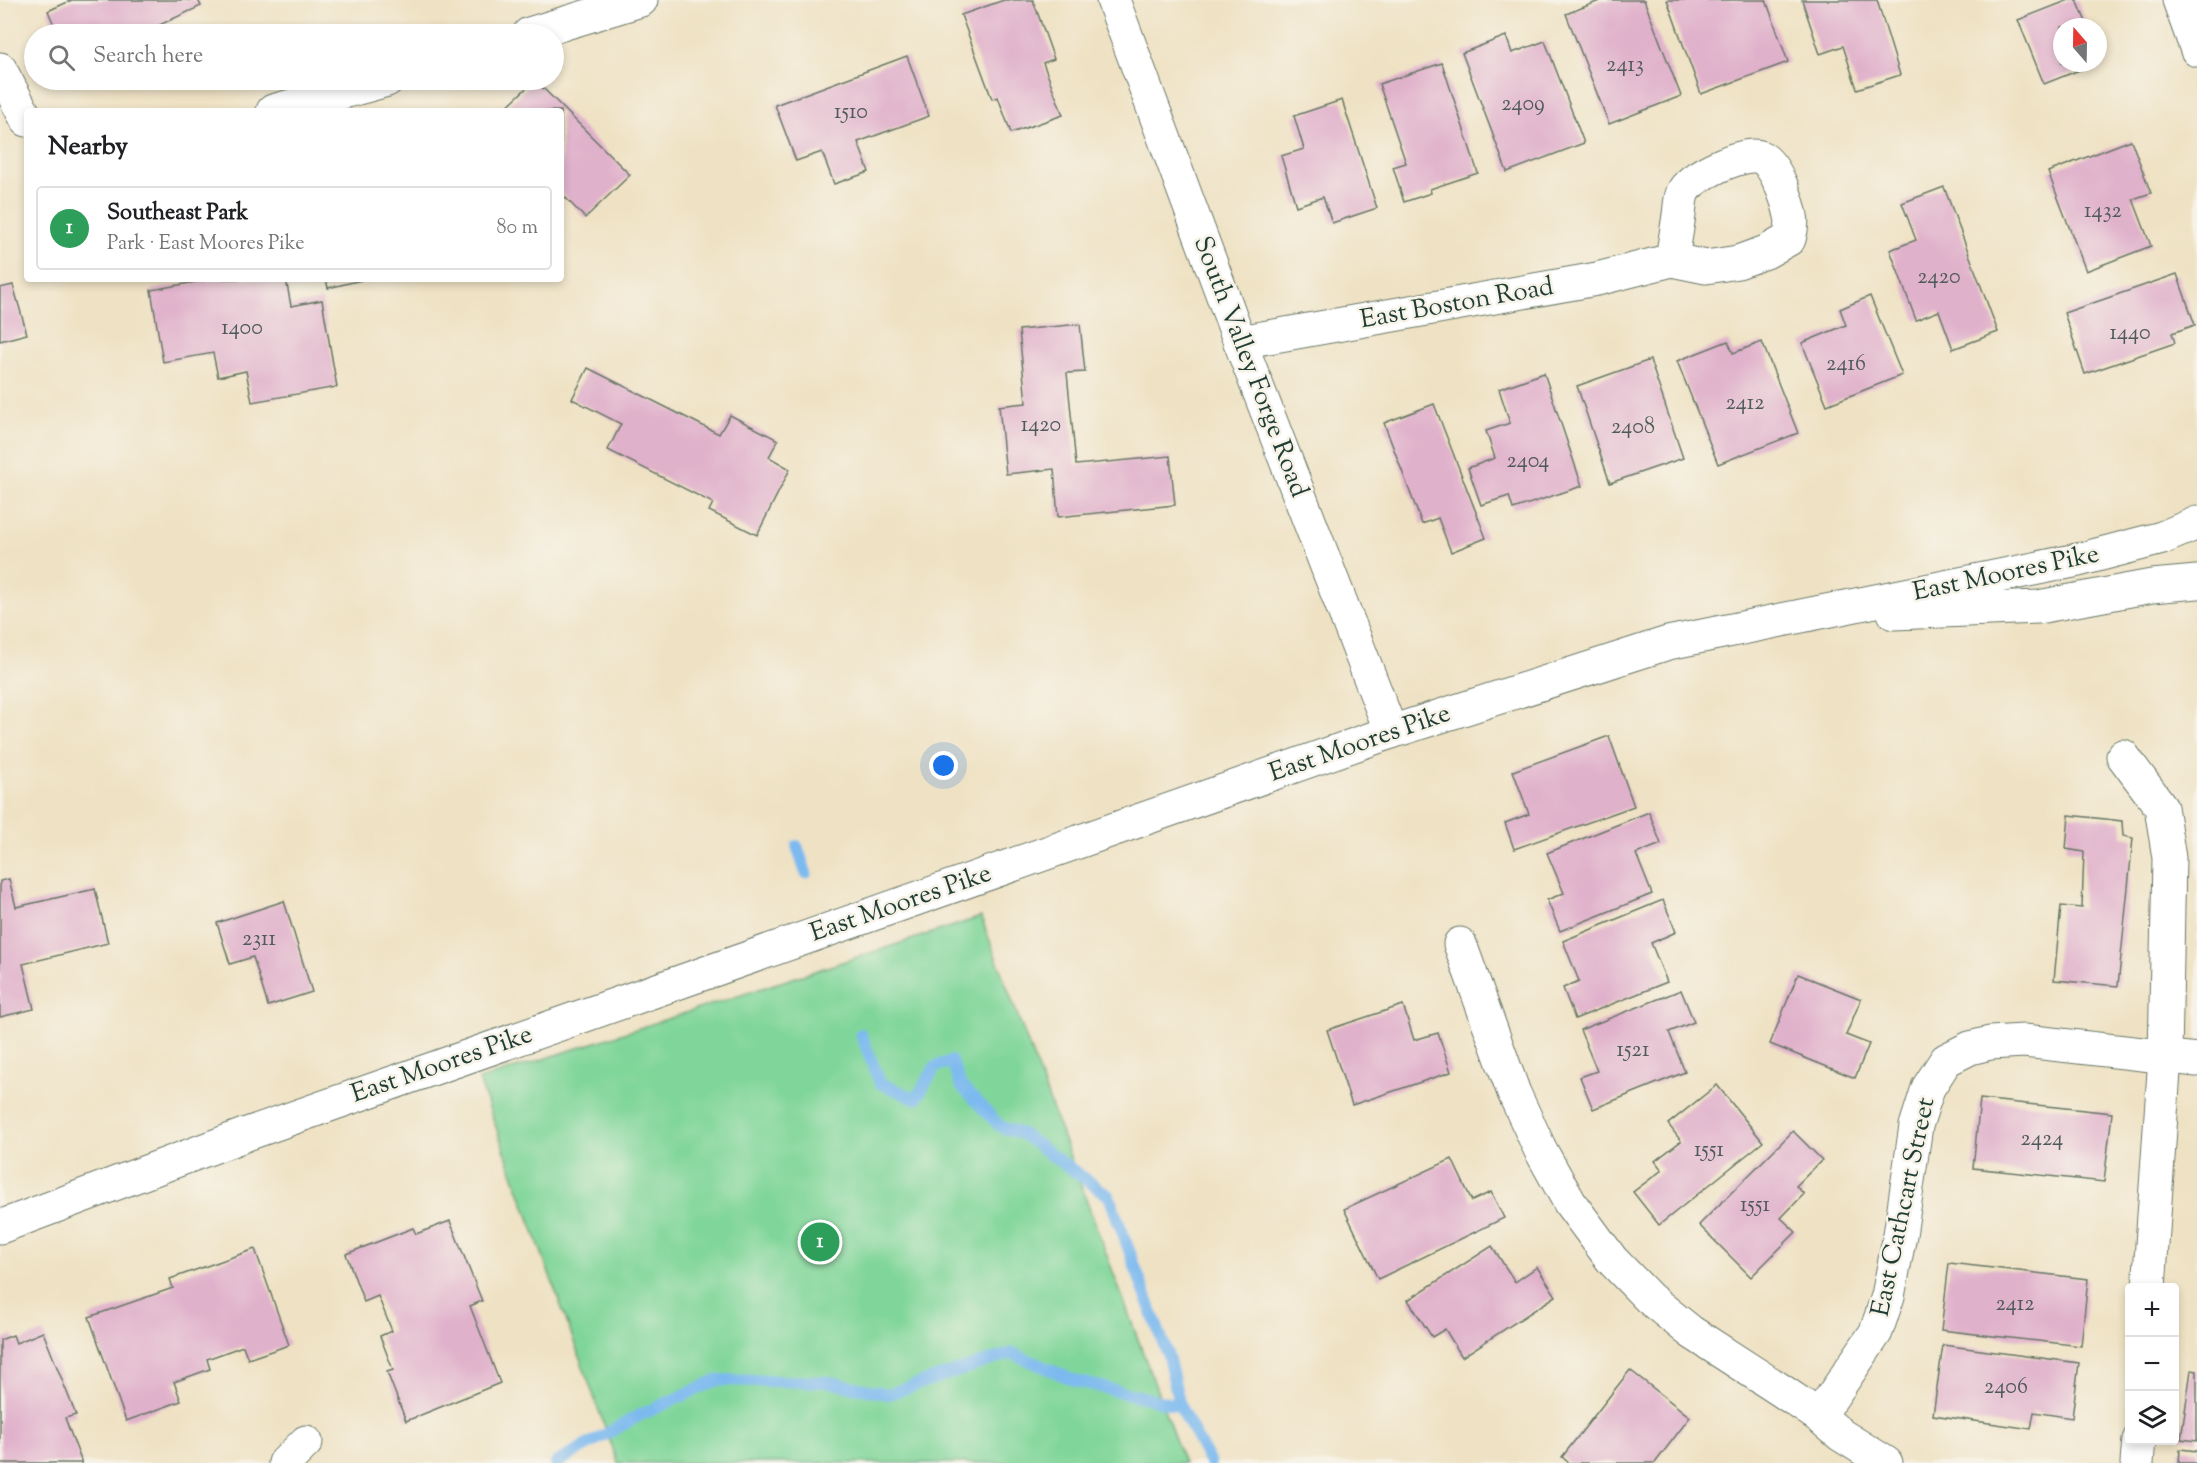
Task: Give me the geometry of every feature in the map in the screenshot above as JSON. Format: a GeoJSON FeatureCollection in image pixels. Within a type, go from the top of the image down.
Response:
{"type":"FeatureCollection","features":[{"type":"Feature","properties":{"kind":"street"},"geometry":{"type":"LineString","coordinates":[[562,24],[641,0]]}},
{"type":"Feature","properties":{"kind":"street","name":"South Valley Forge Road"},"geometry":{"type":"LineString","coordinates":[[1113,0],[1240,342],[1391,732]]}},
{"type":"Feature","properties":{"kind":"street"},"geometry":{"type":"LineString","coordinates":[[2179,0],[2197,50]]}},
{"type":"Feature","properties":{"kind":"street"},"geometry":{"type":"LineString","coordinates":[[0,69],[24,114]]}},
{"type":"Feature","properties":{"kind":"street"},"geometry":{"type":"LineString","coordinates":[[284,108],[350,90]]}},
{"type":"Feature","properties":{"kind":"street","name":"East Boston Road"},"geometry":{"type":"LineString","coordinates":[[1240,342],[1597,279],[1672,260]]}},
{"type":"Feature","properties":{"kind":"street","name":"East Moores Pike"},"geometry":{"type":"LineString","coordinates":[[0,1227],[247,1134],[1391,732],[1668,643],[2078,560],[2162,538],[2197,523]]}},
{"type":"Feature","properties":{"kind":"street","name":"East Moores Pike"},"geometry":{"type":"LineString","coordinates":[[1812,615],[2038,607],[2152,586],[2197,582]]}},
{"type":"Feature","properties":{"kind":"street"},"geometry":{"type":"LineString","coordinates":[[2122,756],[2161,807],[2169,858],[2165,1057],[2150,1283]]}},
{"type":"Feature","properties":{"kind":"street"},"geometry":{"type":"LineString","coordinates":[[1460,945],[1514,1093],[1540,1149],[1570,1203],[1612,1260],[1650,1298],[1691,1332],[1819,1416],[1840,1435],[1886,1463]]}},
{"type":"Feature","properties":{"kind":"street","name":"East Cathcart Street"},"geometry":{"type":"LineString","coordinates":[[1819,1416],[1876,1332],[1890,1286],[1900,1236],[1916,1126],[1928,1088],[1946,1060],[1970,1048],[1990,1043],[2024,1041],[2197,1060]]}},
{"type":"Feature","properties":{"kind":"street"},"geometry":{"type":"LineString","coordinates":[[2138,1463],[2139,1445]]}},
{"type":"Feature","properties":{"kind":"green space"},"geometry":{"type":"Polygon","coordinates":[[[981,917],[1184,1463],[618,1463],[479,1080],[981,917]]]}},
{"type":"Feature","properties":{"kind":"building"},"geometry":{"type":"Polygon","coordinates":[[[72,0],[198,0],[201,6],[162,24],[54,24],[48,11],[72,0]]]}},
{"type":"Feature","properties":{"kind":"building"},"geometry":{"type":"Polygon","coordinates":[[[1004,0],[1033,0],[1054,59],[1043,63],[1063,115],[1011,133],[998,97],[992,99],[961,15],[1004,0]]]}},
{"type":"Feature","properties":{"kind":"building"},"geometry":{"type":"Polygon","coordinates":[[[1602,0],[1644,0],[1681,96],[1609,124],[1566,14],[1602,0]]]}},
{"type":"Feature","properties":{"kind":"building"},"geometry":{"type":"Polygon","coordinates":[[[1667,0],[1766,0],[1788,62],[1701,94],[1667,0]]]}},
{"type":"Feature","properties":{"kind":"building"},"geometry":{"type":"Polygon","coordinates":[[[1802,0],[1877,0],[1900,75],[1857,89],[1843,46],[1820,54],[1802,0]]]}},
{"type":"Feature","properties":{"kind":"building"},"geometry":{"type":"Polygon","coordinates":[[[2069,0],[2077,0],[2084,18],[2053,18],[2053,72],[2074,72],[2044,84],[2018,20],[2069,0]]]}},
{"type":"Feature","properties":{"kind":"building"},"geometry":{"type":"Polygon","coordinates":[[[1506,36],[1512,53],[1545,41],[1584,143],[1507,172],[1462,53],[1506,36]]]}},
{"type":"Feature","properties":{"kind":"building"},"geometry":{"type":"Polygon","coordinates":[[[907,56],[929,116],[858,142],[869,172],[834,184],[822,152],[796,161],[775,105],[907,56]]]}},
{"type":"Feature","properties":{"kind":"building"},"geometry":{"type":"Polygon","coordinates":[[[1442,63],[1478,173],[1430,189],[1431,193],[1404,202],[1393,167],[1406,163],[1379,84],[1442,63]]]}},
{"type":"Feature","properties":{"kind":"building"},"geometry":{"type":"Polygon","coordinates":[[[524,90],[545,90],[563,108],[505,108],[524,90]]]}},
{"type":"Feature","properties":{"kind":"building"},"geometry":{"type":"Polygon","coordinates":[[[1342,100],[1377,208],[1332,223],[1323,197],[1296,206],[1281,156],[1304,149],[1294,116],[1342,100]]]}},
{"type":"Feature","properties":{"kind":"building"},"geometry":{"type":"Polygon","coordinates":[[[564,109],[630,175],[585,218],[564,196],[564,109]]]}},
{"type":"Feature","properties":{"kind":"building"},"geometry":{"type":"Polygon","coordinates":[[[2131,140],[2151,193],[2133,199],[2151,246],[2086,271],[2048,172],[2131,140]]]}},
{"type":"Feature","properties":{"kind":"building"},"geometry":{"type":"Polygon","coordinates":[[[1944,187],[1998,332],[1953,349],[1939,311],[1916,320],[1890,250],[1916,240],[1902,203],[1944,187]]]}},
{"type":"Feature","properties":{"kind":"building"},"geometry":{"type":"Polygon","coordinates":[[[2177,274],[2195,325],[2172,333],[2175,343],[2085,374],[2064,313],[2177,274]]]}},
{"type":"Feature","properties":{"kind":"building"},"geometry":{"type":"Polygon","coordinates":[[[195,282],[287,282],[291,306],[322,300],[337,387],[252,402],[246,371],[218,377],[213,353],[163,362],[151,290],[195,282]]]}},
{"type":"Feature","properties":{"kind":"building"},"geometry":{"type":"Polygon","coordinates":[[[327,282],[354,282],[328,288],[327,282]]]}},
{"type":"Feature","properties":{"kind":"building"},"geometry":{"type":"Polygon","coordinates":[[[13,285],[27,334],[0,341],[0,288],[13,285]]]}},
{"type":"Feature","properties":{"kind":"building"},"geometry":{"type":"Polygon","coordinates":[[[1870,296],[1902,375],[1827,405],[1802,343],[1846,325],[1840,309],[1870,296]]]}},
{"type":"Feature","properties":{"kind":"building"},"geometry":{"type":"Polygon","coordinates":[[[1080,324],[1085,372],[1067,373],[1076,465],[1170,456],[1175,505],[1058,517],[1054,469],[1006,474],[999,406],[1026,403],[1019,330],[1080,324]]]}},
{"type":"Feature","properties":{"kind":"building"},"geometry":{"type":"Polygon","coordinates":[[[1728,341],[1733,353],[1762,342],[1798,433],[1718,464],[1677,361],[1728,341]]]}},
{"type":"Feature","properties":{"kind":"building"},"geometry":{"type":"Polygon","coordinates":[[[1650,360],[1683,458],[1610,483],[1577,386],[1650,360]]]}},
{"type":"Feature","properties":{"kind":"building"},"geometry":{"type":"Polygon","coordinates":[[[588,368],[719,434],[730,415],[778,440],[769,457],[790,469],[757,535],[709,511],[713,503],[608,450],[621,424],[572,399],[588,368]]]}},
{"type":"Feature","properties":{"kind":"building"},"geometry":{"type":"Polygon","coordinates":[[[1544,373],[1582,486],[1513,509],[1509,496],[1481,505],[1468,468],[1495,458],[1486,431],[1510,423],[1499,389],[1544,373]]]}},
{"type":"Feature","properties":{"kind":"building"},"geometry":{"type":"Polygon","coordinates":[[[1434,404],[1486,538],[1451,552],[1438,518],[1422,524],[1384,423],[1434,404]]]}},
{"type":"Feature","properties":{"kind":"building"},"geometry":{"type":"Polygon","coordinates":[[[1609,736],[1634,806],[1514,849],[1505,823],[1529,814],[1513,771],[1609,736]]]}},
{"type":"Feature","properties":{"kind":"building"},"geometry":{"type":"Polygon","coordinates":[[[1649,812],[1661,844],[1636,854],[1652,894],[1560,931],[1547,900],[1564,893],[1547,853],[1649,812]]]}},
{"type":"Feature","properties":{"kind":"building"},"geometry":{"type":"Polygon","coordinates":[[[2069,815],[2122,821],[2123,836],[2133,838],[2118,986],[2054,980],[2061,906],[2082,908],[2084,852],[2066,849],[2069,815]]]}},
{"type":"Feature","properties":{"kind":"building"},"geometry":{"type":"Polygon","coordinates":[[[9,879],[16,907],[95,889],[108,943],[23,964],[34,1009],[0,1017],[0,881],[9,879]]]}},
{"type":"Feature","properties":{"kind":"building"},"geometry":{"type":"Polygon","coordinates":[[[1663,900],[1676,932],[1651,943],[1667,982],[1575,1019],[1563,988],[1579,981],[1563,941],[1663,900]]]}},
{"type":"Feature","properties":{"kind":"building"},"geometry":{"type":"Polygon","coordinates":[[[284,901],[312,992],[268,1006],[253,957],[230,964],[217,923],[284,901]]]}},
{"type":"Feature","properties":{"kind":"building"},"geometry":{"type":"Polygon","coordinates":[[[1798,974],[1861,999],[1846,1035],[1869,1044],[1855,1078],[1770,1044],[1798,974]]]}},
{"type":"Feature","properties":{"kind":"building"},"geometry":{"type":"Polygon","coordinates":[[[1681,990],[1694,1022],[1669,1032],[1685,1072],[1593,1109],[1580,1077],[1597,1071],[1580,1030],[1681,990]]]}},
{"type":"Feature","properties":{"kind":"building"},"geometry":{"type":"Polygon","coordinates":[[[1403,1005],[1414,1040],[1438,1033],[1451,1072],[1352,1105],[1327,1030],[1403,1005]]]}},
{"type":"Feature","properties":{"kind":"building"},"geometry":{"type":"Polygon","coordinates":[[[1717,1085],[1763,1142],[1659,1225],[1633,1192],[1662,1170],[1655,1161],[1681,1141],[1668,1124],[1717,1085]]]}},
{"type":"Feature","properties":{"kind":"building"},"geometry":{"type":"Polygon","coordinates":[[[1980,1099],[2112,1113],[2104,1182],[1973,1168],[1980,1099]]]}},
{"type":"Feature","properties":{"kind":"building"},"geometry":{"type":"Polygon","coordinates":[[[1793,1131],[1822,1160],[1796,1186],[1804,1194],[1781,1218],[1796,1232],[1751,1277],[1699,1225],[1793,1131]]]}},
{"type":"Feature","properties":{"kind":"building"},"geometry":{"type":"Polygon","coordinates":[[[1452,1159],[1472,1201],[1491,1192],[1504,1218],[1378,1279],[1344,1209],[1452,1159]]]}},
{"type":"Feature","properties":{"kind":"building"},"geometry":{"type":"Polygon","coordinates":[[[450,1221],[482,1301],[470,1306],[500,1383],[406,1421],[387,1372],[393,1370],[380,1336],[392,1331],[378,1296],[364,1302],[346,1254],[413,1228],[416,1234],[450,1221]]]}},
{"type":"Feature","properties":{"kind":"building"},"geometry":{"type":"Polygon","coordinates":[[[1492,1246],[1515,1282],[1537,1267],[1556,1296],[1462,1357],[1445,1329],[1432,1337],[1408,1300],[1492,1246]]]}},
{"type":"Feature","properties":{"kind":"building"},"geometry":{"type":"Polygon","coordinates":[[[255,1249],[289,1345],[248,1359],[243,1346],[207,1359],[210,1369],[174,1382],[181,1401],[126,1421],[89,1317],[173,1288],[170,1279],[255,1249]]]}},
{"type":"Feature","properties":{"kind":"building"},"geometry":{"type":"Polygon","coordinates":[[[1949,1263],[2088,1279],[2081,1346],[1941,1330],[1949,1263]]]}},
{"type":"Feature","properties":{"kind":"building"},"geometry":{"type":"Polygon","coordinates":[[[43,1332],[76,1415],[65,1418],[82,1463],[0,1463],[0,1340],[13,1335],[16,1343],[43,1332]]]}},
{"type":"Feature","properties":{"kind":"building"},"geometry":{"type":"Polygon","coordinates":[[[1943,1345],[2079,1363],[2072,1418],[2034,1412],[2031,1429],[1933,1415],[1943,1345]]]}},
{"type":"Feature","properties":{"kind":"building"},"geometry":{"type":"Polygon","coordinates":[[[1630,1370],[1690,1417],[1655,1463],[1569,1463],[1562,1457],[1630,1370]]]}},
{"type":"Feature","properties":{"kind":"building"},"geometry":{"type":"Polygon","coordinates":[[[2191,1370],[2197,1371],[2197,1441],[2181,1439],[2191,1370]]]}},
{"type":"Feature","properties":{"kind":"building"},"geometry":{"type":"Polygon","coordinates":[[[2180,1449],[2197,1451],[2197,1463],[2179,1463],[2180,1449]]]}},
{"type":"Feature","properties":{"kind":"waterway"},"geometry":{"type":"LineString","coordinates":[[797,846],[806,873]]}},
{"type":"Feature","properties":{"kind":"waterway"},"geometry":{"type":"LineString","coordinates":[[861,1034],[880,1083],[916,1099],[935,1067],[951,1061],[961,1086],[1001,1127],[1022,1134],[1109,1196],[1168,1356],[1180,1406],[1210,1463]]}},
{"type":"Feature","properties":{"kind":"waterway"},"geometry":{"type":"LineString","coordinates":[[556,1463],[636,1417],[717,1380],[829,1382],[888,1394],[1012,1353],[1076,1381],[1180,1406]]}},
{"type":"Feature","properties":{"kind":"place","name":"Southeast Park"},"geometry":{"type":"Point","coordinates":[820,1242]}}]}
